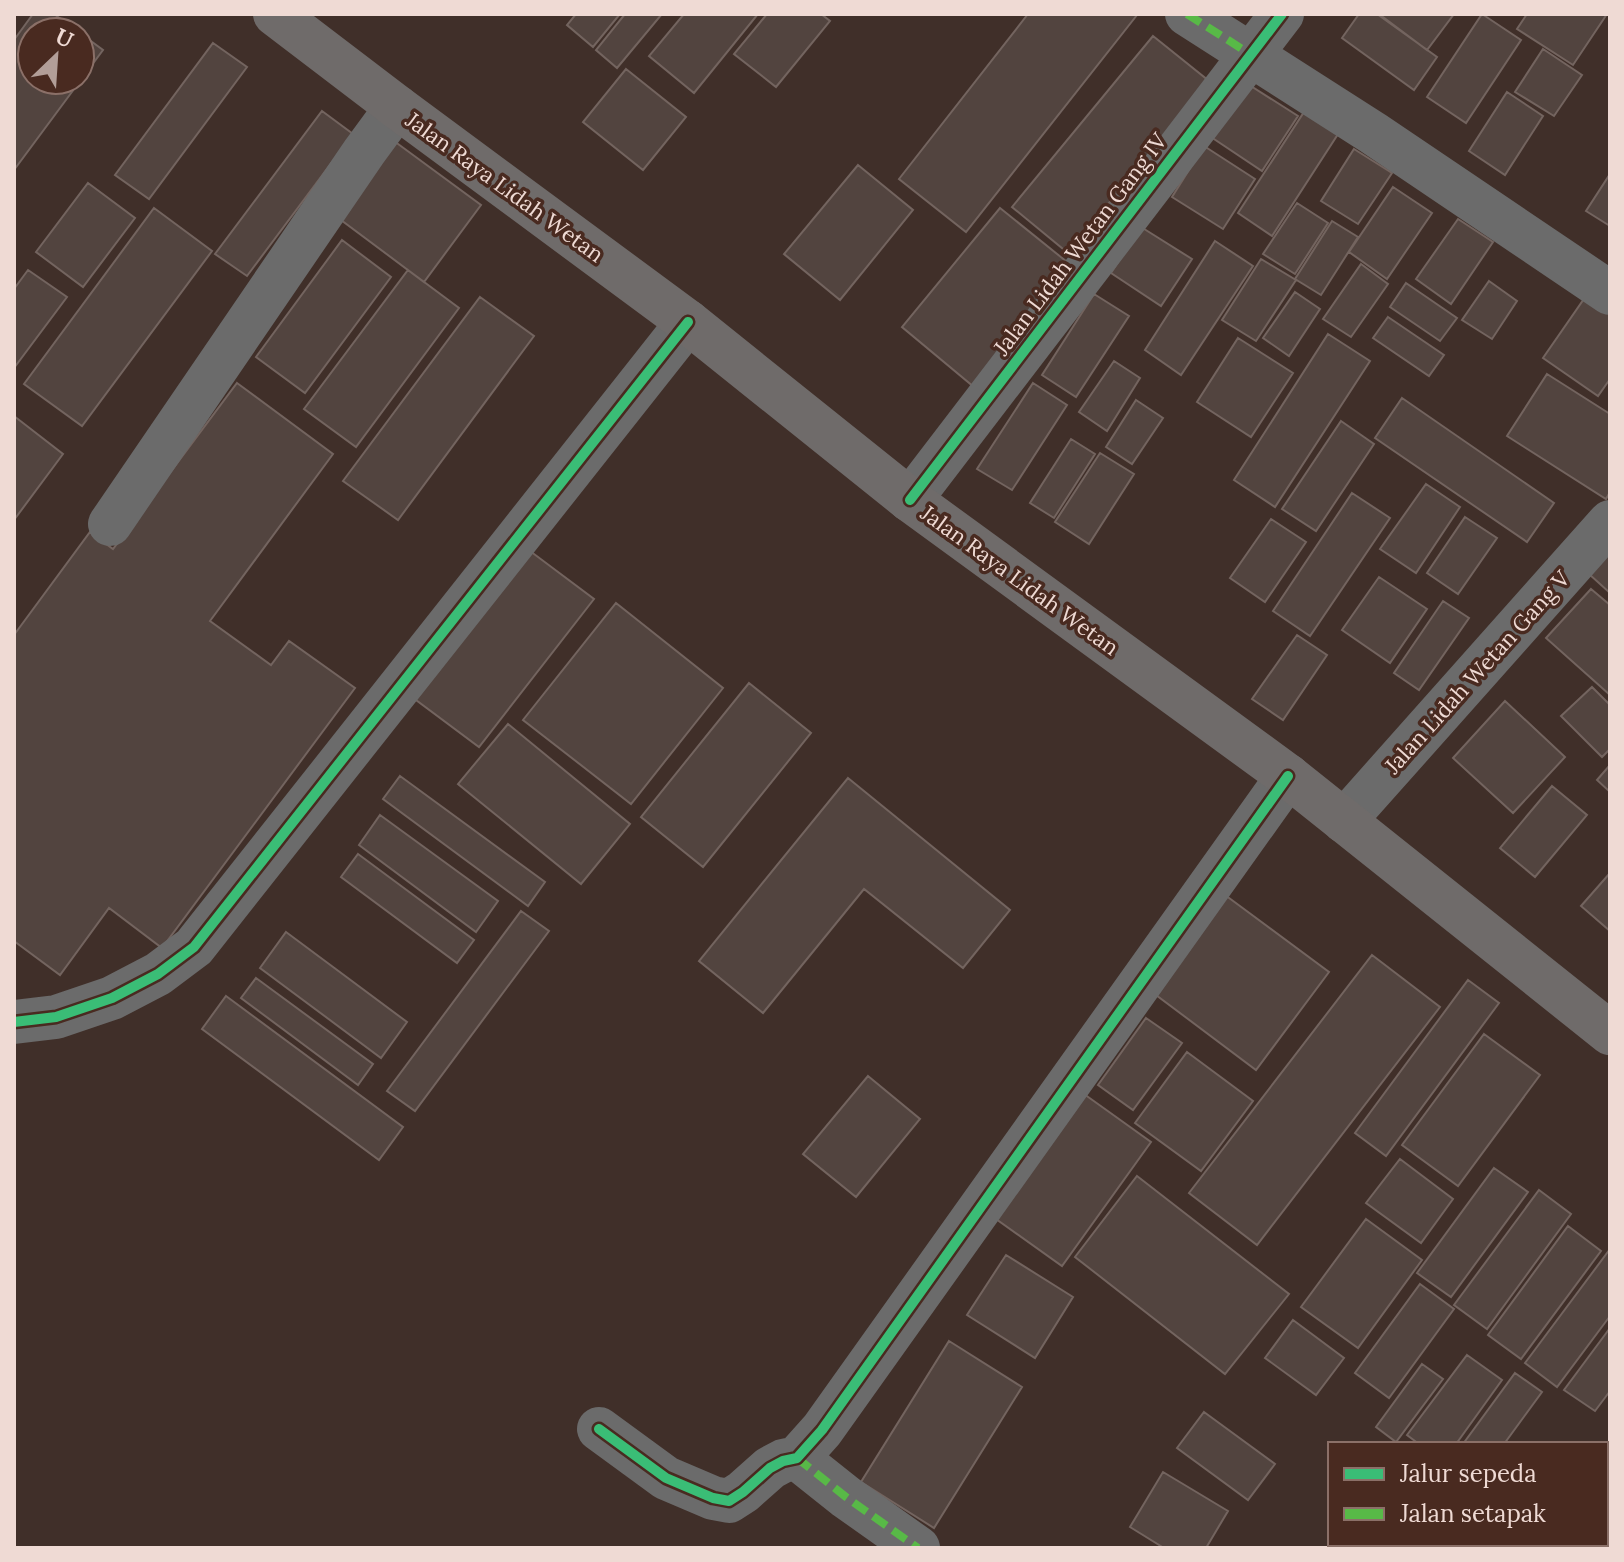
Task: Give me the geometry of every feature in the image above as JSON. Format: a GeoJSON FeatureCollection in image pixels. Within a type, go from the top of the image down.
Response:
{"type":"FeatureCollection","features":[{"type":"Feature","properties":{"kind":"main road","name":"Jalan Raya Lidah Wetan"},"geometry":{"type":"LineString","coordinates":[[275,14],[688,322],[910,500],[1288,776],[1610,1033]]}},
{"type":"Feature","properties":{"kind":"street"},"geometry":{"type":"LineString","coordinates":[[1187,14],[1373,133],[1610,293]]}},
{"type":"Feature","properties":{"kind":"street","name":"Jalan Lidah Wetan Gang IV"},"geometry":{"type":"LineString","coordinates":[[910,500],[1282,14]]}},
{"type":"Feature","properties":{"kind":"street"},"geometry":{"type":"LineString","coordinates":[[110,524],[397,107]]}},
{"type":"Feature","properties":{"kind":"street"},"geometry":{"type":"LineString","coordinates":[[14,1022],[56,1017],[112,998],[158,974],[194,947],[688,322]]}},
{"type":"Feature","properties":{"kind":"street","name":"Jalan Lidah Wetan Gang V"},"geometry":{"type":"LineString","coordinates":[[1344,821],[1610,522]]}},
{"type":"Feature","properties":{"kind":"street"},"geometry":{"type":"LineString","coordinates":[[599,1429],[666,1478],[713,1498],[729,1501],[770,1468],[797,1458],[822,1430],[1288,776]]}},
{"type":"Feature","properties":{"kind":"street"},"geometry":{"type":"LineString","coordinates":[[797,1458],[918,1548]]}},
{"type":"Feature","properties":{"kind":"building"},"geometry":{"type":"Polygon","coordinates":[[[54,14],[57,16],[32,16],[54,14]]]}},
{"type":"Feature","properties":{"kind":"building"},"geometry":{"type":"Polygon","coordinates":[[[576,14],[620,14],[593,47],[567,25],[576,14]]]}},
{"type":"Feature","properties":{"kind":"building"},"geometry":{"type":"Polygon","coordinates":[[[625,14],[662,14],[617,68],[596,50],[625,14]]]}},
{"type":"Feature","properties":{"kind":"building"},"geometry":{"type":"Polygon","coordinates":[[[684,14],[758,14],[694,93],[649,56],[684,14]]]}},
{"type":"Feature","properties":{"kind":"building"},"geometry":{"type":"Polygon","coordinates":[[[767,14],[821,14],[830,21],[776,87],[734,54],[767,14]]]}},
{"type":"Feature","properties":{"kind":"building"},"geometry":{"type":"Polygon","coordinates":[[[1028,14],[1137,15],[966,232],[899,179],[1028,14]]]}},
{"type":"Feature","properties":{"kind":"building"},"geometry":{"type":"Polygon","coordinates":[[[1359,14],[1377,14],[1437,57],[1414,90],[1342,38],[1359,14]]]}},
{"type":"Feature","properties":{"kind":"building"},"geometry":{"type":"Polygon","coordinates":[[[1379,14],[1454,14],[1427,50],[1379,14]]]}},
{"type":"Feature","properties":{"kind":"building"},"geometry":{"type":"Polygon","coordinates":[[[1482,14],[1521,40],[1466,123],[1427,97],[1482,14]]]}},
{"type":"Feature","properties":{"kind":"building"},"geometry":{"type":"Polygon","coordinates":[[[1527,14],[1607,14],[1573,65],[1517,29],[1527,14]]]}},
{"type":"Feature","properties":{"kind":"building"},"geometry":{"type":"Polygon","coordinates":[[[1153,36],[1209,81],[1068,253],[1012,207],[1153,36]]]}},
{"type":"Feature","properties":{"kind":"building"},"geometry":{"type":"Polygon","coordinates":[[[16,37],[16,96],[69,96],[14,170],[16,37]]]}},
{"type":"Feature","properties":{"kind":"building"},"geometry":{"type":"Polygon","coordinates":[[[213,43],[247,67],[149,199],[115,175],[213,43]]]}},
{"type":"Feature","properties":{"kind":"building"},"geometry":{"type":"Polygon","coordinates":[[[96,45],[103,50],[96,59],[96,45]]]}},
{"type":"Feature","properties":{"kind":"building"},"geometry":{"type":"Polygon","coordinates":[[[1543,49],[1582,75],[1554,116],[1515,92],[1543,49]]]}},
{"type":"Feature","properties":{"kind":"building"},"geometry":{"type":"Polygon","coordinates":[[[626,69],[686,117],[643,170],[583,122],[626,69]]]}},
{"type":"Feature","properties":{"kind":"building"},"geometry":{"type":"Polygon","coordinates":[[[1243,81],[1298,116],[1262,171],[1208,135],[1243,81]]]}},
{"type":"Feature","properties":{"kind":"building"},"geometry":{"type":"Polygon","coordinates":[[[1507,92],[1543,116],[1505,175],[1469,151],[1507,92]]]}},
{"type":"Feature","properties":{"kind":"building"},"geometry":{"type":"Polygon","coordinates":[[[1306,109],[1340,131],[1272,236],[1238,213],[1306,109]]]}},
{"type":"Feature","properties":{"kind":"building"},"geometry":{"type":"Polygon","coordinates":[[[322,111],[353,134],[247,276],[215,254],[322,111]]]}},
{"type":"Feature","properties":{"kind":"building"},"geometry":{"type":"Polygon","coordinates":[[[394,141],[481,205],[424,282],[337,217],[394,141]]]}},
{"type":"Feature","properties":{"kind":"building"},"geometry":{"type":"Polygon","coordinates":[[[1204,146],[1255,179],[1223,229],[1172,197],[1204,146]]]}},
{"type":"Feature","properties":{"kind":"building"},"geometry":{"type":"Polygon","coordinates":[[[1354,149],[1392,173],[1358,224],[1321,201],[1354,149]]]}},
{"type":"Feature","properties":{"kind":"building"},"geometry":{"type":"Polygon","coordinates":[[[858,165],[913,210],[840,300],[784,254],[858,165]]]}},
{"type":"Feature","properties":{"kind":"building"},"geometry":{"type":"Polygon","coordinates":[[[1610,174],[1610,226],[1586,211],[1610,174]]]}},
{"type":"Feature","properties":{"kind":"building"},"geometry":{"type":"Polygon","coordinates":[[[88,183],[135,218],[83,287],[36,252],[88,183]]]}},
{"type":"Feature","properties":{"kind":"building"},"geometry":{"type":"Polygon","coordinates":[[[1393,187],[1432,213],[1387,279],[1349,252],[1393,187]]]}},
{"type":"Feature","properties":{"kind":"building"},"geometry":{"type":"Polygon","coordinates":[[[1297,203],[1328,223],[1295,274],[1263,254],[1297,203]]]}},
{"type":"Feature","properties":{"kind":"building"},"geometry":{"type":"Polygon","coordinates":[[[154,208],[212,251],[82,426],[24,384],[154,208]]]}},
{"type":"Feature","properties":{"kind":"building"},"geometry":{"type":"Polygon","coordinates":[[[1000,208],[1072,266],[974,387],[902,327],[1000,208]]]}},
{"type":"Feature","properties":{"kind":"building"},"geometry":{"type":"Polygon","coordinates":[[[1458,219],[1493,242],[1451,304],[1416,279],[1458,219]]]}},
{"type":"Feature","properties":{"kind":"building"},"geometry":{"type":"Polygon","coordinates":[[[1332,221],[1358,237],[1321,295],[1295,279],[1332,221]]]}},
{"type":"Feature","properties":{"kind":"building"},"geometry":{"type":"Polygon","coordinates":[[[1141,227],[1192,259],[1161,306],[1111,273],[1141,227]]]}},
{"type":"Feature","properties":{"kind":"building"},"geometry":{"type":"Polygon","coordinates":[[[342,240],[391,277],[305,393],[256,357],[342,240]]]}},
{"type":"Feature","properties":{"kind":"building"},"geometry":{"type":"Polygon","coordinates":[[[1215,241],[1253,266],[1181,375],[1145,350],[1215,241]]]}},
{"type":"Feature","properties":{"kind":"building"},"geometry":{"type":"Polygon","coordinates":[[[1261,259],[1296,280],[1256,341],[1222,320],[1261,259]]]}},
{"type":"Feature","properties":{"kind":"building"},"geometry":{"type":"Polygon","coordinates":[[[1361,264],[1388,284],[1351,337],[1323,319],[1361,264]]]}},
{"type":"Feature","properties":{"kind":"building"},"geometry":{"type":"Polygon","coordinates":[[[28,270],[67,297],[14,368],[14,289],[28,270]]]}},
{"type":"Feature","properties":{"kind":"building"},"geometry":{"type":"Polygon","coordinates":[[[408,270],[459,308],[356,447],[304,409],[408,270]]]}},
{"type":"Feature","properties":{"kind":"building"},"geometry":{"type":"Polygon","coordinates":[[[1489,281],[1517,301],[1492,339],[1462,320],[1489,281]]]}},
{"type":"Feature","properties":{"kind":"building"},"geometry":{"type":"Polygon","coordinates":[[[1406,283],[1457,318],[1440,341],[1390,307],[1406,283]]]}},
{"type":"Feature","properties":{"kind":"building"},"geometry":{"type":"Polygon","coordinates":[[[1295,292],[1320,309],[1289,356],[1263,338],[1295,292]]]}},
{"type":"Feature","properties":{"kind":"building"},"geometry":{"type":"Polygon","coordinates":[[[1094,294],[1129,316],[1076,397],[1042,375],[1094,294]]]}},
{"type":"Feature","properties":{"kind":"building"},"geometry":{"type":"Polygon","coordinates":[[[1586,296],[1610,313],[1610,379],[1598,396],[1543,358],[1586,296]]]}},
{"type":"Feature","properties":{"kind":"building"},"geometry":{"type":"Polygon","coordinates":[[[480,297],[534,336],[398,520],[343,481],[480,297]]]}},
{"type":"Feature","properties":{"kind":"building"},"geometry":{"type":"Polygon","coordinates":[[[1388,317],[1444,355],[1429,376],[1373,338],[1388,317]]]}},
{"type":"Feature","properties":{"kind":"building"},"geometry":{"type":"Polygon","coordinates":[[[1328,334],[1370,361],[1275,507],[1234,480],[1328,334]]]}},
{"type":"Feature","properties":{"kind":"building"},"geometry":{"type":"Polygon","coordinates":[[[1238,338],[1293,373],[1251,437],[1197,402],[1238,338]]]}},
{"type":"Feature","properties":{"kind":"building"},"geometry":{"type":"Polygon","coordinates":[[[1114,361],[1140,378],[1107,431],[1079,412],[1114,361]]]}},
{"type":"Feature","properties":{"kind":"building"},"geometry":{"type":"Polygon","coordinates":[[[1547,374],[1610,414],[1610,492],[1606,499],[1507,436],[1547,374]]]}},
{"type":"Feature","properties":{"kind":"building"},"geometry":{"type":"Polygon","coordinates":[[[237,383],[333,454],[210,621],[271,665],[289,641],[355,688],[162,948],[109,908],[60,975],[14,941],[14,635],[90,532],[113,549],[237,383]]]}},
{"type":"Feature","properties":{"kind":"building"},"geometry":{"type":"Polygon","coordinates":[[[1033,383],[1067,405],[1012,490],[977,469],[1033,383]]]}},
{"type":"Feature","properties":{"kind":"building"},"geometry":{"type":"Polygon","coordinates":[[[1402,398],[1554,503],[1527,542],[1375,438],[1402,398]]]}},
{"type":"Feature","properties":{"kind":"building"},"geometry":{"type":"Polygon","coordinates":[[[1136,400],[1163,418],[1132,464],[1106,447],[1136,400]]]}},
{"type":"Feature","properties":{"kind":"building"},"geometry":{"type":"Polygon","coordinates":[[[14,416],[63,454],[14,520],[14,416]]]}},
{"type":"Feature","properties":{"kind":"building"},"geometry":{"type":"Polygon","coordinates":[[[1341,421],[1374,444],[1316,531],[1282,509],[1341,421]]]}},
{"type":"Feature","properties":{"kind":"building"},"geometry":{"type":"Polygon","coordinates":[[[1071,439],[1095,454],[1054,518],[1030,503],[1071,439]]]}},
{"type":"Feature","properties":{"kind":"building"},"geometry":{"type":"Polygon","coordinates":[[[1100,453],[1134,474],[1089,544],[1055,522],[1100,453]]]}},
{"type":"Feature","properties":{"kind":"building"},"geometry":{"type":"Polygon","coordinates":[[[1426,484],[1460,507],[1416,573],[1380,549],[1426,484]]]}},
{"type":"Feature","properties":{"kind":"building"},"geometry":{"type":"Polygon","coordinates":[[[1352,493],[1390,518],[1310,636],[1273,611],[1352,493]]]}},
{"type":"Feature","properties":{"kind":"building"},"geometry":{"type":"Polygon","coordinates":[[[1465,517],[1497,538],[1458,594],[1427,573],[1465,517]]]}},
{"type":"Feature","properties":{"kind":"building"},"geometry":{"type":"Polygon","coordinates":[[[1271,519],[1306,542],[1265,602],[1230,578],[1271,519]]]}},
{"type":"Feature","properties":{"kind":"building"},"geometry":{"type":"Polygon","coordinates":[[[1610,532],[1610,593],[1579,565],[1610,532]]]}},
{"type":"Feature","properties":{"kind":"building"},"geometry":{"type":"Polygon","coordinates":[[[526,548],[594,599],[479,747],[412,697],[526,548]]]}},
{"type":"Feature","properties":{"kind":"building"},"geometry":{"type":"Polygon","coordinates":[[[1379,577],[1427,609],[1390,663],[1342,630],[1379,577]]]}},
{"type":"Feature","properties":{"kind":"building"},"geometry":{"type":"Polygon","coordinates":[[[1591,589],[1610,605],[1610,695],[1546,638],[1591,589]]]}},
{"type":"Feature","properties":{"kind":"building"},"geometry":{"type":"Polygon","coordinates":[[[1443,601],[1469,618],[1419,690],[1394,673],[1443,601]]]}},
{"type":"Feature","properties":{"kind":"building"},"geometry":{"type":"Polygon","coordinates":[[[616,603],[723,688],[631,804],[523,720],[616,603]]]}},
{"type":"Feature","properties":{"kind":"building"},"geometry":{"type":"Polygon","coordinates":[[[1297,635],[1327,655],[1283,720],[1252,699],[1297,635]]]}},
{"type":"Feature","properties":{"kind":"building"},"geometry":{"type":"Polygon","coordinates":[[[749,683],[811,733],[703,867],[641,817],[749,683]]]}},
{"type":"Feature","properties":{"kind":"building"},"geometry":{"type":"Polygon","coordinates":[[[1592,687],[1610,705],[1610,749],[1602,757],[1561,716],[1592,687]]]}},
{"type":"Feature","properties":{"kind":"building"},"geometry":{"type":"Polygon","coordinates":[[[1505,701],[1565,757],[1513,813],[1453,758],[1505,701]]]}},
{"type":"Feature","properties":{"kind":"building"},"geometry":{"type":"Polygon","coordinates":[[[508,724],[630,824],[581,884],[458,784],[508,724]]]}},
{"type":"Feature","properties":{"kind":"building"},"geometry":{"type":"Polygon","coordinates":[[[1610,765],[1610,792],[1597,780],[1610,765]]]}},
{"type":"Feature","properties":{"kind":"building"},"geometry":{"type":"Polygon","coordinates":[[[400,776],[545,882],[528,906],[383,799],[400,776]]]}},
{"type":"Feature","properties":{"kind":"building"},"geometry":{"type":"Polygon","coordinates":[[[848,778],[1010,910],[963,968],[864,889],[763,1013],[699,961],[848,778]]]}},
{"type":"Feature","properties":{"kind":"building"},"geometry":{"type":"Polygon","coordinates":[[[1552,786],[1587,815],[1535,877],[1500,848],[1552,786]]]}},
{"type":"Feature","properties":{"kind":"building"},"geometry":{"type":"Polygon","coordinates":[[[380,815],[498,901],[476,932],[359,845],[380,815]]]}},
{"type":"Feature","properties":{"kind":"building"},"geometry":{"type":"Polygon","coordinates":[[[358,854],[474,940],[457,963],[341,877],[358,854]]]}},
{"type":"Feature","properties":{"kind":"building"},"geometry":{"type":"Polygon","coordinates":[[[1610,873],[1610,931],[1581,906],[1610,873]]]}},
{"type":"Feature","properties":{"kind":"building"},"geometry":{"type":"Polygon","coordinates":[[[1221,892],[1329,972],[1256,1070],[1148,989],[1221,892]]]}},
{"type":"Feature","properties":{"kind":"building"},"geometry":{"type":"Polygon","coordinates":[[[521,911],[549,931],[415,1111],[387,1091],[521,911]]]}},
{"type":"Feature","properties":{"kind":"building"},"geometry":{"type":"Polygon","coordinates":[[[286,932],[407,1022],[381,1058],[260,968],[286,932]]]}},
{"type":"Feature","properties":{"kind":"building"},"geometry":{"type":"Polygon","coordinates":[[[1372,955],[1440,1007],[1257,1245],[1189,1193],[1372,955]]]}},
{"type":"Feature","properties":{"kind":"building"},"geometry":{"type":"Polygon","coordinates":[[[256,978],[373,1064],[358,1085],[241,998],[256,978]]]}},
{"type":"Feature","properties":{"kind":"building"},"geometry":{"type":"Polygon","coordinates":[[[1468,980],[1499,1003],[1386,1156],[1355,1133],[1468,980]]]}},
{"type":"Feature","properties":{"kind":"building"},"geometry":{"type":"Polygon","coordinates":[[[226,996],[403,1127],[379,1160],[202,1029],[226,996]]]}},
{"type":"Feature","properties":{"kind":"building"},"geometry":{"type":"Polygon","coordinates":[[[1146,1018],[1182,1043],[1133,1110],[1098,1085],[1146,1018]]]}},
{"type":"Feature","properties":{"kind":"building"},"geometry":{"type":"Polygon","coordinates":[[[1484,1034],[1540,1075],[1458,1186],[1402,1145],[1484,1034]]]}},
{"type":"Feature","properties":{"kind":"building"},"geometry":{"type":"Polygon","coordinates":[[[1187,1052],[1253,1101],[1201,1171],[1135,1123],[1187,1052]]]}},
{"type":"Feature","properties":{"kind":"building"},"geometry":{"type":"Polygon","coordinates":[[[868,1076],[920,1119],[856,1197],[803,1154],[868,1076]]]}},
{"type":"Feature","properties":{"kind":"building"},"geometry":{"type":"Polygon","coordinates":[[[1077,1089],[1151,1142],[1062,1266],[989,1214],[1077,1089]]]}},
{"type":"Feature","properties":{"kind":"building"},"geometry":{"type":"Polygon","coordinates":[[[1400,1159],[1453,1199],[1421,1243],[1366,1203],[1400,1159]]]}},
{"type":"Feature","properties":{"kind":"building"},"geometry":{"type":"Polygon","coordinates":[[[1494,1168],[1528,1192],[1451,1297],[1417,1273],[1494,1168]]]}},
{"type":"Feature","properties":{"kind":"building"},"geometry":{"type":"Polygon","coordinates":[[[1137,1176],[1289,1294],[1225,1374],[1075,1257],[1137,1176]]]}},
{"type":"Feature","properties":{"kind":"building"},"geometry":{"type":"Polygon","coordinates":[[[1539,1190],[1571,1214],[1487,1329],[1454,1305],[1539,1190]]]}},
{"type":"Feature","properties":{"kind":"building"},"geometry":{"type":"Polygon","coordinates":[[[1366,1219],[1422,1260],[1358,1348],[1301,1307],[1366,1219]]]}},
{"type":"Feature","properties":{"kind":"building"},"geometry":{"type":"Polygon","coordinates":[[[1568,1226],[1601,1251],[1521,1359],[1488,1335],[1568,1226]]]}},
{"type":"Feature","properties":{"kind":"building"},"geometry":{"type":"Polygon","coordinates":[[[1610,1249],[1610,1316],[1557,1387],[1525,1363],[1610,1249]]]}},
{"type":"Feature","properties":{"kind":"building"},"geometry":{"type":"Polygon","coordinates":[[[1006,1255],[1073,1297],[1035,1358],[967,1315],[1006,1255]]]}},
{"type":"Feature","properties":{"kind":"building"},"geometry":{"type":"Polygon","coordinates":[[[1420,1284],[1454,1309],[1389,1398],[1355,1373],[1420,1284]]]}},
{"type":"Feature","properties":{"kind":"building"},"geometry":{"type":"Polygon","coordinates":[[[1293,1320],[1344,1358],[1316,1395],[1265,1358],[1293,1320]]]}},
{"type":"Feature","properties":{"kind":"building"},"geometry":{"type":"Polygon","coordinates":[[[1610,1328],[1610,1391],[1595,1411],[1564,1390],[1610,1328]]]}},
{"type":"Feature","properties":{"kind":"building"},"geometry":{"type":"Polygon","coordinates":[[[949,1341],[1022,1387],[934,1528],[861,1482],[949,1341]]]}},
{"type":"Feature","properties":{"kind":"building"},"geometry":{"type":"Polygon","coordinates":[[[1467,1355],[1502,1380],[1457,1442],[1416,1442],[1407,1435],[1467,1355]]]}},
{"type":"Feature","properties":{"kind":"building"},"geometry":{"type":"Polygon","coordinates":[[[1422,1364],[1443,1379],[1396,1442],[1376,1427],[1422,1364]]]}},
{"type":"Feature","properties":{"kind":"building"},"geometry":{"type":"Polygon","coordinates":[[[1515,1373],[1542,1392],[1505,1442],[1464,1442],[1515,1373]]]}},
{"type":"Feature","properties":{"kind":"building"},"geometry":{"type":"Polygon","coordinates":[[[1204,1412],[1275,1464],[1248,1500],[1177,1448],[1204,1412]]]}},
{"type":"Feature","properties":{"kind":"building"},"geometry":{"type":"Polygon","coordinates":[[[1163,1472],[1228,1511],[1206,1548],[1164,1548],[1130,1527],[1163,1472]]]}},
{"type":"Feature","properties":{"kind":"building"},"geometry":{"type":"Polygon","coordinates":[[[1440,1546],[1512,1546],[1511,1548],[1439,1548],[1440,1546]]]}},
{"type":"Feature","properties":{"kind":"marked path"},"geometry":{"type":"LineString","coordinates":[[1187,14],[1250,54]]}},
{"type":"Feature","properties":{"kind":"marked path"},"geometry":{"type":"LineString","coordinates":[[797,1458],[918,1548]]}},
{"type":"Feature","properties":{"kind":"cycle path"},"geometry":{"type":"LineString","coordinates":[[910,500],[1282,14]]}},
{"type":"Feature","properties":{"kind":"cycle path"},"geometry":{"type":"LineString","coordinates":[[14,1022],[56,1017],[112,998],[158,974],[194,947],[688,322]]}},
{"type":"Feature","properties":{"kind":"cycle path"},"geometry":{"type":"LineString","coordinates":[[599,1429],[666,1478],[713,1498],[729,1501],[770,1468],[797,1458],[822,1430],[1288,776]]}}]}
